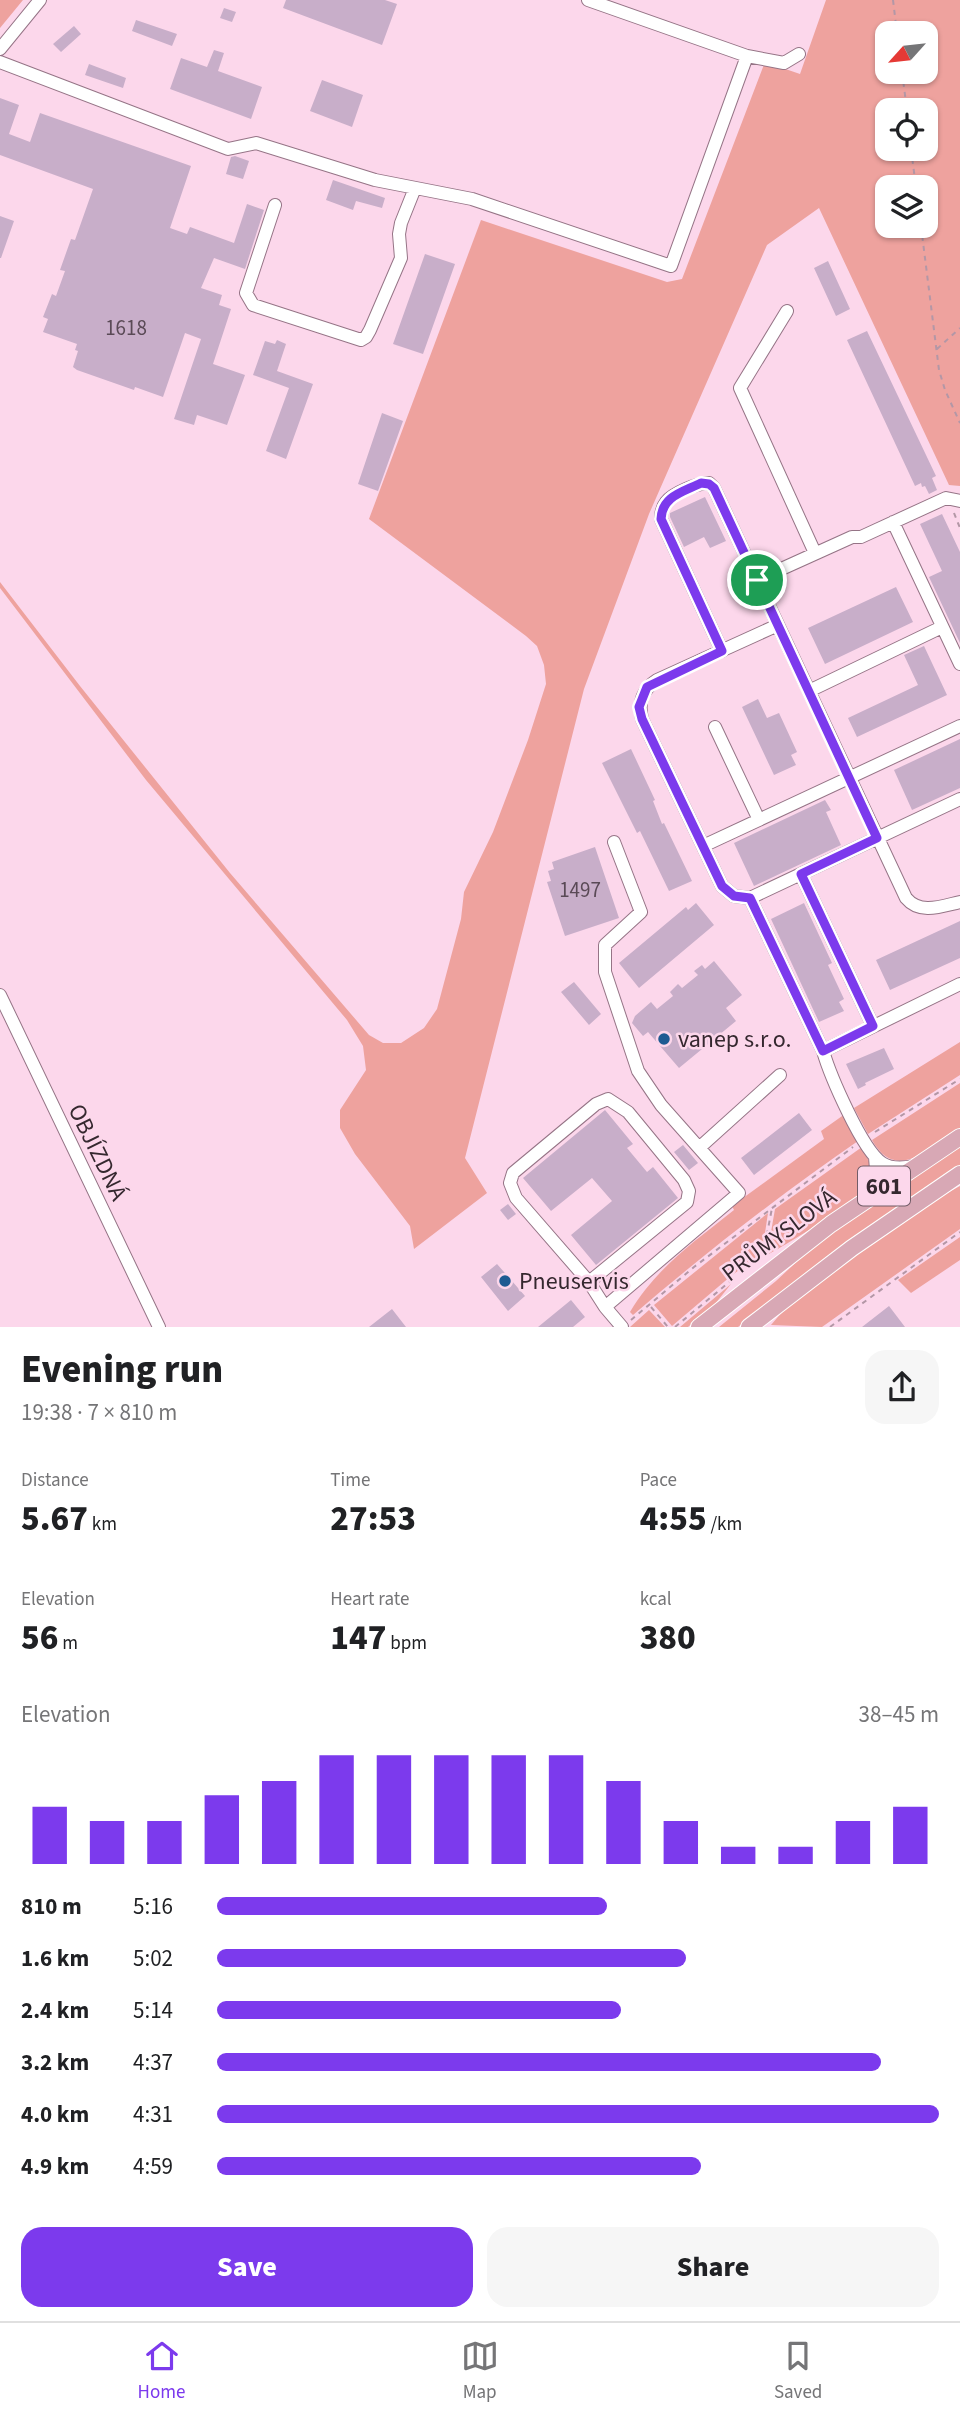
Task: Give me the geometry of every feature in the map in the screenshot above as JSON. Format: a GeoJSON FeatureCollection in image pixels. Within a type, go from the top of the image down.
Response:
{"type":"FeatureCollection","features":[{"type":"Feature","properties":{"kind":"main road","name":"PRŮMYSLOVÁ"},"geometry":{"type":"LineString","coordinates":[[699,1327],[810,1239],[960,1137]]}},
{"type":"Feature","properties":{"kind":"main road","name":"601"},"geometry":{"type":"LineString","coordinates":[[749,1327],[852,1248],[960,1174]]}},
{"type":"Feature","properties":{"kind":"street"},"geometry":{"type":"LineString","coordinates":[[0,48],[40,0]]}},
{"type":"Feature","properties":{"kind":"street"},"geometry":{"type":"LineString","coordinates":[[588,0],[747,56],[784,63],[799,54]]}},
{"type":"Feature","properties":{"kind":"street"},"geometry":{"type":"LineString","coordinates":[[0,62],[228,149],[256,143],[375,180],[472,199],[671,266],[747,56]]}},
{"type":"Feature","properties":{"kind":"street"},"geometry":{"type":"LineString","coordinates":[[275,205],[246,293],[248,300],[253,305],[361,340],[370,330],[401,258],[401,223],[415,188]]}},
{"type":"Feature","properties":{"kind":"street"},"geometry":{"type":"LineString","coordinates":[[787,310],[740,388],[816,553]]}},
{"type":"Feature","properties":{"kind":"street"},"geometry":{"type":"LineString","coordinates":[[722,651],[661,519],[665,503],[701,483],[714,488],[910,903],[929,908],[960,902]]}},
{"type":"Feature","properties":{"kind":"street"},"geometry":{"type":"LineString","coordinates":[[757,580],[946,498],[955,500]]}},
{"type":"Feature","properties":{"kind":"street"},"geometry":{"type":"LineString","coordinates":[[893,522],[960,664]]}},
{"type":"Feature","properties":{"kind":"street"},"geometry":{"type":"LineString","coordinates":[[778,625],[647,687],[639,707],[642,719],[726,891],[734,896],[750,898],[960,799]]}},
{"type":"Feature","properties":{"kind":"street"},"geometry":{"type":"LineString","coordinates":[[809,691],[942,627]]}},
{"type":"Feature","properties":{"kind":"street"},"geometry":{"type":"LineString","coordinates":[[703,846],[960,726]]}},
{"type":"Feature","properties":{"kind":"street"},"geometry":{"type":"LineString","coordinates":[[715,727],[759,820]]}},
{"type":"Feature","properties":{"kind":"street"},"geometry":{"type":"LineString","coordinates":[[604,1307],[739,1193],[661,1105],[638,1071],[605,972],[605,945],[641,912],[614,842]]}},
{"type":"Feature","properties":{"kind":"street"},"geometry":{"type":"LineString","coordinates":[[801,874],[873,1026]]}},
{"type":"Feature","properties":{"kind":"street"},"geometry":{"type":"LineString","coordinates":[[750,898],[863,1139],[875,1157],[888,1166],[914,1166]]}},
{"type":"Feature","properties":{"kind":"street"},"geometry":{"type":"LineString","coordinates":[[823,1051],[960,984]]}},
{"type":"Feature","properties":{"kind":"street","name":"OBJÍZDNÁ"},"geometry":{"type":"LineString","coordinates":[[0,995],[159,1327]]}},
{"type":"Feature","properties":{"kind":"street"},"geometry":{"type":"LineString","coordinates":[[699,1148],[780,1075]]}},
{"type":"Feature","properties":{"kind":"street"},"geometry":{"type":"LineString","coordinates":[[589,1282],[687,1202],[689,1191],[684,1180],[628,1112],[608,1099],[596,1104],[513,1173],[510,1182],[516,1198],[589,1282],[604,1307],[624,1325]]}},
{"type":"Feature","properties":{"kind":"street"},"geometry":{"type":"LineString","coordinates":[[870,1196],[877,1182],[875,1157]]}},
{"type":"Feature","properties":{"kind":"path"},"geometry":{"type":"LineString","coordinates":[[893,0],[896,21]]}},
{"type":"Feature","properties":{"kind":"path"},"geometry":{"type":"LineString","coordinates":[[922,238],[936,350],[945,390],[960,423]]}},
{"type":"Feature","properties":{"kind":"path"},"geometry":{"type":"LineString","coordinates":[[936,350],[960,328]]}},
{"type":"Feature","properties":{"kind":"path"},"geometry":{"type":"LineString","coordinates":[[955,500],[960,528]]}},
{"type":"Feature","properties":{"kind":"path"},"geometry":{"type":"LineString","coordinates":[[624,1325],[772,1206],[863,1139],[960,1079]]}},
{"type":"Feature","properties":{"kind":"path"},"geometry":{"type":"LineString","coordinates":[[764,1255],[772,1206]]}},
{"type":"Feature","properties":{"kind":"path"},"geometry":{"type":"LineString","coordinates":[[830,1327],[960,1232]]}},
{"type":"Feature","properties":{"kind":"path"},"geometry":{"type":"LineString","coordinates":[[675,1327],[733,1279]]}},
{"type":"Feature","properties":{"kind":"path"},"geometry":{"type":"LineString","coordinates":[[650,1306],[668,1327]]}},
{"type":"Feature","properties":{"kind":"shaded area"},"geometry":{"type":"Polygon","coordinates":[[[0,0],[23,0],[0,28],[0,0]]]}},
{"type":"Feature","properties":{"kind":"shaded area"},"geometry":{"type":"Polygon","coordinates":[[[826,0],[960,0],[960,486],[949,485],[819,208],[767,245],[649,514],[584,689],[465,1158],[487,1193],[414,1249],[410,1226],[355,1154],[340,1128],[340,1110],[366,1070],[363,1046],[347,1020],[146,780],[0,588],[0,582],[230,873],[369,1035],[383,1043],[401,1043],[424,1028],[437,1009],[461,919],[464,892],[493,832],[528,740],[546,684],[544,665],[537,646],[526,636],[369,519],[481,220],[667,282],[682,279],[765,62],[800,74],[826,0]]]}},
{"type":"Feature","properties":{"kind":"shaded area"},"geometry":{"type":"Polygon","coordinates":[[[960,1042],[960,1075],[868,1134],[854,1108],[960,1042]]]}},
{"type":"Feature","properties":{"kind":"shaded area"},"geometry":{"type":"Polygon","coordinates":[[[960,1083],[960,1128],[914,1158],[903,1161],[881,1153],[872,1140],[960,1083]]]}},
{"type":"Feature","properties":{"kind":"shaded area"},"geometry":{"type":"Polygon","coordinates":[[[845,1114],[858,1141],[743,1225],[633,1315],[630,1312],[652,1282],[677,1256],[734,1210],[732,1206],[824,1139],[821,1131],[845,1114]]]}},
{"type":"Feature","properties":{"kind":"shaded area"},"geometry":{"type":"Polygon","coordinates":[[[960,1145],[960,1167],[779,1294],[738,1327],[719,1327],[776,1281],[821,1239],[960,1145]]]}},
{"type":"Feature","properties":{"kind":"shaded area"},"geometry":{"type":"Polygon","coordinates":[[[862,1147],[871,1173],[864,1190],[823,1221],[767,1255],[775,1209],[862,1147]]]}},
{"type":"Feature","properties":{"kind":"shaded area"},"geometry":{"type":"Polygon","coordinates":[[[960,1186],[960,1229],[822,1327],[771,1325],[792,1302],[829,1273],[913,1214],[960,1186]]]}},
{"type":"Feature","properties":{"kind":"shaded area"},"geometry":{"type":"Polygon","coordinates":[[[768,1213],[762,1253],[672,1326],[654,1305],[768,1213]]]}},
{"type":"Feature","properties":{"kind":"shaded area"},"geometry":{"type":"Polygon","coordinates":[[[960,1237],[960,1260],[911,1293],[898,1280],[960,1237]]]}},
{"type":"Feature","properties":{"kind":"shaded area"},"geometry":{"type":"Polygon","coordinates":[[[731,1284],[715,1304],[688,1327],[680,1327],[731,1284]]]}},
{"type":"Feature","properties":{"kind":"shaded area"},"geometry":{"type":"Polygon","coordinates":[[[649,1310],[665,1327],[630,1327],[649,1310]]]}},
{"type":"Feature","properties":{"kind":"building"},"geometry":{"type":"Polygon","coordinates":[[[286,0],[385,0],[397,4],[382,45],[283,8],[286,0]]]}},
{"type":"Feature","properties":{"kind":"building"},"geometry":{"type":"Polygon","coordinates":[[[224,8],[236,12],[232,22],[220,18],[224,8]]]}},
{"type":"Feature","properties":{"kind":"building"},"geometry":{"type":"Polygon","coordinates":[[[136,20],[177,34],[172,46],[132,31],[136,20]]]}},
{"type":"Feature","properties":{"kind":"building"},"geometry":{"type":"Polygon","coordinates":[[[74,26],[81,34],[61,52],[53,44],[74,26]]]}},
{"type":"Feature","properties":{"kind":"building"},"geometry":{"type":"Polygon","coordinates":[[[214,50],[224,53],[218,71],[262,87],[251,119],[170,89],[181,58],[207,67],[214,50]]]}},
{"type":"Feature","properties":{"kind":"building"},"geometry":{"type":"Polygon","coordinates":[[[89,64],[126,78],[123,88],[85,75],[89,64]]]}},
{"type":"Feature","properties":{"kind":"building"},"geometry":{"type":"Polygon","coordinates":[[[322,80],[363,95],[352,127],[310,111],[322,80]]]}},
{"type":"Feature","properties":{"kind":"building"},"geometry":{"type":"Polygon","coordinates":[[[0,98],[19,105],[9,134],[30,142],[40,113],[191,166],[170,228],[187,234],[190,227],[234,243],[247,204],[264,210],[245,269],[214,258],[201,288],[222,295],[219,305],[231,309],[213,364],[245,375],[227,425],[197,415],[194,425],[174,419],[201,339],[185,333],[163,397],[77,370],[73,367],[78,351],[75,350],[77,344],[43,332],[48,319],[43,317],[52,294],[56,296],[65,271],[60,270],[71,239],[75,240],[93,189],[0,155],[0,98]]]}},
{"type":"Feature","properties":{"kind":"building"},"geometry":{"type":"Polygon","coordinates":[[[231,157],[249,161],[243,179],[226,174],[231,157]]]}},
{"type":"Feature","properties":{"kind":"building"},"geometry":{"type":"Polygon","coordinates":[[[333,180],[385,198],[382,208],[356,201],[353,210],[326,200],[333,180]]]}},
{"type":"Feature","properties":{"kind":"building"},"geometry":{"type":"Polygon","coordinates":[[[0,216],[14,221],[1,258],[0,258],[0,216]]]}},
{"type":"Feature","properties":{"kind":"building"},"geometry":{"type":"Polygon","coordinates":[[[425,254],[455,264],[423,354],[393,344],[425,254]]]}},
{"type":"Feature","properties":{"kind":"building"},"geometry":{"type":"Polygon","coordinates":[[[828,261],[850,309],[836,316],[814,268],[828,261]]]}},
{"type":"Feature","properties":{"kind":"building"},"geometry":{"type":"Polygon","coordinates":[[[867,331],[936,476],[932,478],[937,490],[929,494],[921,483],[915,486],[847,340],[867,331]]]}},
{"type":"Feature","properties":{"kind":"building"},"geometry":{"type":"Polygon","coordinates":[[[277,340],[286,344],[277,371],[313,384],[286,459],[266,451],[289,388],[253,375],[265,341],[275,344],[277,340]]]}},
{"type":"Feature","properties":{"kind":"building"},"geometry":{"type":"Polygon","coordinates":[[[382,413],[403,421],[378,491],[358,484],[382,413]]]}},
{"type":"Feature","properties":{"kind":"building"},"geometry":{"type":"Polygon","coordinates":[[[705,497],[726,541],[710,548],[704,537],[684,547],[670,513],[705,497]]]}},
{"type":"Feature","properties":{"kind":"building"},"geometry":{"type":"Polygon","coordinates":[[[942,514],[960,552],[960,643],[929,577],[942,571],[920,524],[942,514]]]}},
{"type":"Feature","properties":{"kind":"building"},"geometry":{"type":"Polygon","coordinates":[[[896,587],[913,622],[825,664],[808,628],[896,587]]]}},
{"type":"Feature","properties":{"kind":"building"},"geometry":{"type":"Polygon","coordinates":[[[924,646],[947,695],[857,737],[848,718],[918,685],[904,655],[924,646]]]}},
{"type":"Feature","properties":{"kind":"building"},"geometry":{"type":"Polygon","coordinates":[[[758,699],[767,718],[779,713],[797,752],[791,755],[796,765],[774,775],[742,707],[758,699]]]}},
{"type":"Feature","properties":{"kind":"building"},"geometry":{"type":"Polygon","coordinates":[[[960,739],[960,788],[912,810],[894,770],[960,739]]]}},
{"type":"Feature","properties":{"kind":"building"},"geometry":{"type":"Polygon","coordinates":[[[631,749],[655,800],[653,801],[662,824],[664,823],[692,881],[669,891],[640,831],[637,833],[602,763],[631,749]]]}},
{"type":"Feature","properties":{"kind":"building"},"geometry":{"type":"Polygon","coordinates":[[[825,800],[831,810],[826,812],[841,845],[754,886],[734,843],[825,800]]]}},
{"type":"Feature","properties":{"kind":"building"},"geometry":{"type":"Polygon","coordinates":[[[595,847],[619,918],[565,936],[547,882],[551,881],[548,871],[554,869],[552,862],[595,847]]]}},
{"type":"Feature","properties":{"kind":"building"},"geometry":{"type":"Polygon","coordinates":[[[696,903],[714,925],[639,988],[619,963],[686,907],[688,910],[696,903]]]}},
{"type":"Feature","properties":{"kind":"building"},"geometry":{"type":"Polygon","coordinates":[[[804,903],[832,963],[828,965],[844,999],[839,1002],[844,1011],[819,1022],[771,919],[804,903]]]}},
{"type":"Feature","properties":{"kind":"building"},"geometry":{"type":"Polygon","coordinates":[[[960,921],[960,958],[890,990],[876,960],[960,921]]]}},
{"type":"Feature","properties":{"kind":"building"},"geometry":{"type":"Polygon","coordinates":[[[714,961],[742,995],[726,1008],[736,1021],[679,1068],[648,1032],[643,1036],[632,1023],[635,1016],[651,1002],[657,1009],[673,996],[670,992],[678,984],[682,988],[698,975],[694,971],[702,965],[705,969],[714,961]]]}},
{"type":"Feature","properties":{"kind":"building"},"geometry":{"type":"Polygon","coordinates":[[[574,982],[601,1014],[589,1025],[561,992],[574,982]]]}},
{"type":"Feature","properties":{"kind":"building"},"geometry":{"type":"Polygon","coordinates":[[[884,1048],[894,1069],[858,1089],[846,1064],[884,1048]]]}},
{"type":"Feature","properties":{"kind":"building"},"geometry":{"type":"Polygon","coordinates":[[[605,1110],[633,1144],[627,1148],[647,1172],[653,1167],[678,1198],[596,1265],[571,1235],[612,1201],[592,1178],[551,1211],[523,1178],[605,1110]]]}},
{"type":"Feature","properties":{"kind":"building"},"geometry":{"type":"Polygon","coordinates":[[[799,1113],[812,1130],[754,1175],[741,1158],[799,1113]]]}},
{"type":"Feature","properties":{"kind":"building"},"geometry":{"type":"Polygon","coordinates":[[[683,1145],[698,1163],[689,1170],[674,1152],[683,1145]]]}},
{"type":"Feature","properties":{"kind":"building"},"geometry":{"type":"Polygon","coordinates":[[[508,1204],[516,1214],[508,1220],[500,1210],[508,1204]]]}},
{"type":"Feature","properties":{"kind":"building"},"geometry":{"type":"Polygon","coordinates":[[[497,1264],[525,1296],[508,1311],[481,1277],[497,1264]]]}},
{"type":"Feature","properties":{"kind":"building"},"geometry":{"type":"Polygon","coordinates":[[[571,1300],[585,1317],[573,1327],[538,1327],[571,1300]]]}},
{"type":"Feature","properties":{"kind":"building"},"geometry":{"type":"Polygon","coordinates":[[[889,1306],[905,1327],[862,1327],[889,1306]]]}},
{"type":"Feature","properties":{"kind":"building"},"geometry":{"type":"Polygon","coordinates":[[[392,1309],[406,1327],[369,1327],[392,1309]]]}},
{"type":"Feature","properties":{"kind":"place","name":"vanep s.r.o."},"geometry":{"type":"Point","coordinates":[664,1039]}},
{"type":"Feature","properties":{"kind":"place","name":"Pneuservis"},"geometry":{"type":"Point","coordinates":[505,1281]}},
{"type":"Feature","properties":{"kind":"route"},"geometry":{"type":"LineString","coordinates":[[701,483],[714,488],[757,580],[877,838],[801,874],[873,1026],[823,1051],[750,898],[729,894],[722,886],[642,719],[639,707],[647,687],[657,680],[722,651],[661,519],[665,503],[701,483]]}}]}
